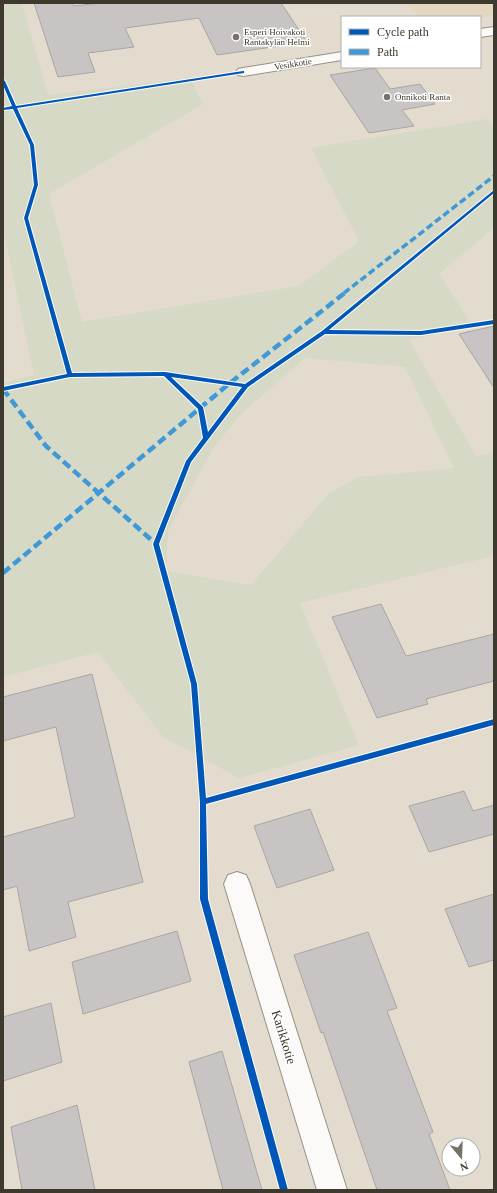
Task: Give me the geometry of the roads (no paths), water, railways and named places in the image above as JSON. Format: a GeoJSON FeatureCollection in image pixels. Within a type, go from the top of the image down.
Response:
{"type":"FeatureCollection","features":[{"type":"Feature","properties":{"kind":"street"},"geometry":{"type":"LineString","coordinates":[[481,33],[494,31]]}},
{"type":"Feature","properties":{"kind":"street","name":"Vesikkotie"},"geometry":{"type":"LineString","coordinates":[[244,72],[341,56]]}},
{"type":"Feature","properties":{"kind":"street","name":"Karikkotie"},"geometry":{"type":"LineString","coordinates":[[236,884],[332,1190]]}},
{"type":"Feature","properties":{"kind":"place","name":"Esperi Hoivakoti Rantakylän Helmi"},"geometry":{"type":"Point","coordinates":[236,37]}},
{"type":"Feature","properties":{"kind":"place","name":"Onnikoti Ranta"},"geometry":{"type":"Point","coordinates":[387,97]}}]}
